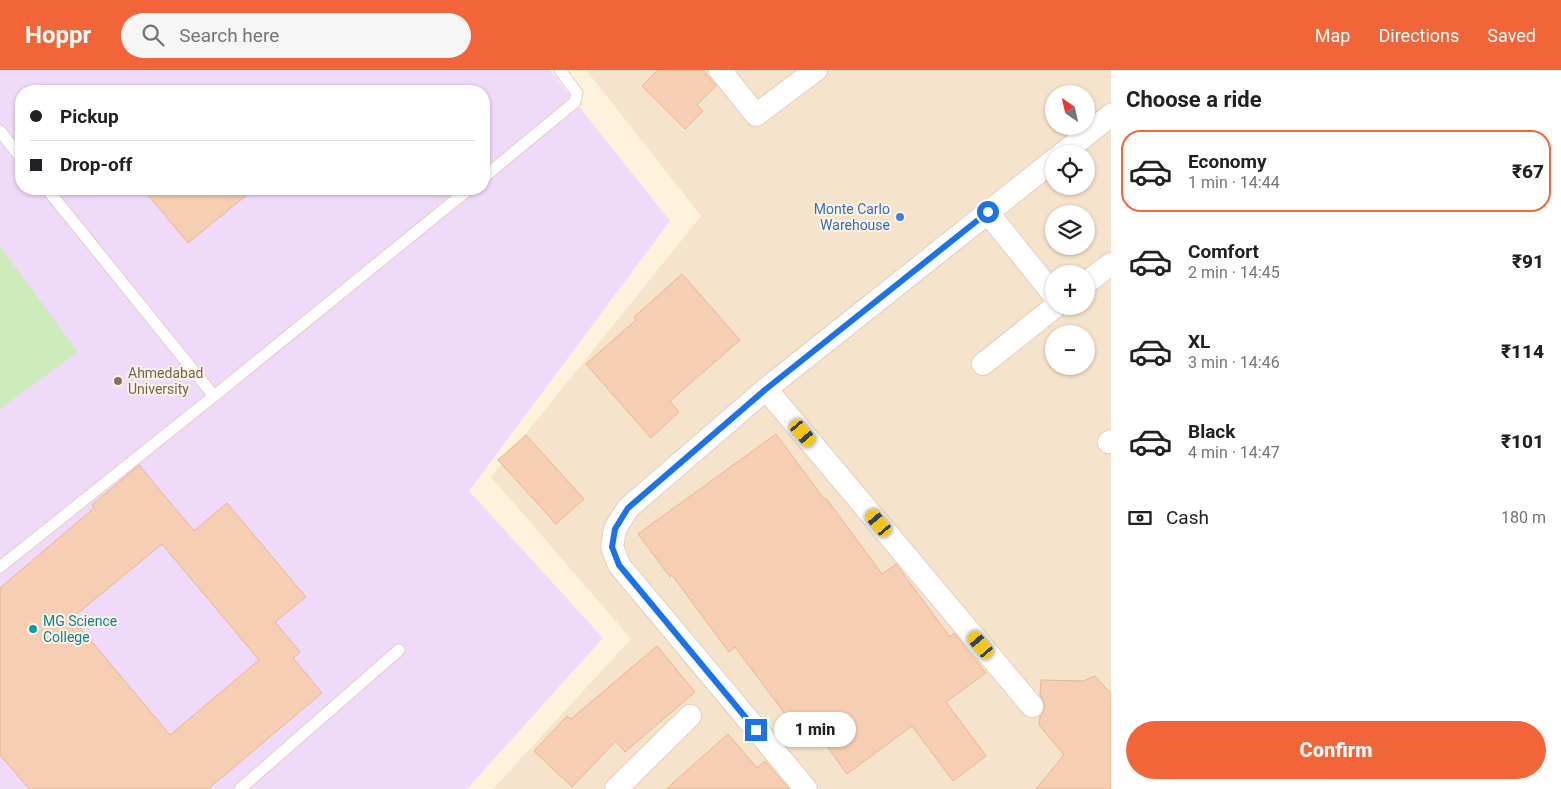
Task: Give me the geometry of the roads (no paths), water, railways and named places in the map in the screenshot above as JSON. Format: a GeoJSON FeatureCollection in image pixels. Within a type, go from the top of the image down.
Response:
{"type":"FeatureCollection","features":[{"type":"Feature","properties":{"kind":"street"},"geometry":{"type":"LineString","coordinates":[[720,70],[756,115],[816,70]]}},
{"type":"Feature","properties":{"kind":"street"},"geometry":{"type":"LineString","coordinates":[[1073,145],[1111,114]]}},
{"type":"Feature","properties":{"kind":"street"},"geometry":{"type":"LineString","coordinates":[[806,789],[619,565],[612,547],[615,529],[628,508],[766,389],[1045,167]]}},
{"type":"Feature","properties":{"kind":"street"},"geometry":{"type":"LineString","coordinates":[[988,212],[1045,284]]}},
{"type":"Feature","properties":{"kind":"street"},"geometry":{"type":"LineString","coordinates":[[1095,276],[1111,264]]}},
{"type":"Feature","properties":{"kind":"street"},"geometry":{"type":"LineString","coordinates":[[983,364],[1045,315]]}},
{"type":"Feature","properties":{"kind":"street"},"geometry":{"type":"LineString","coordinates":[[766,389],[1032,706]]}},
{"type":"Feature","properties":{"kind":"street"},"geometry":{"type":"LineString","coordinates":[[616,789],[690,716]]}},
{"type":"Feature","properties":{"kind":"lane"},"geometry":{"type":"LineString","coordinates":[[490,172],[575,102],[577,93],[560,70]]}},
{"type":"Feature","properties":{"kind":"lane"},"geometry":{"type":"LineString","coordinates":[[0,131],[15,150]]}},
{"type":"Feature","properties":{"kind":"lane"},"geometry":{"type":"LineString","coordinates":[[51,195],[214,396]]}},
{"type":"Feature","properties":{"kind":"lane"},"geometry":{"type":"LineString","coordinates":[[0,567],[462,195]]}},
{"type":"Feature","properties":{"kind":"lane"},"geometry":{"type":"LineString","coordinates":[[240,789],[399,650]]}},
{"type":"Feature","properties":{"kind":"place","name":"Monte Carlo Warehouse"},"geometry":{"type":"Point","coordinates":[900,217]}},
{"type":"Feature","properties":{"kind":"place","name":"Ahmedabad University"},"geometry":{"type":"Point","coordinates":[118,381]}},
{"type":"Feature","properties":{"kind":"place","name":"MG Science College"},"geometry":{"type":"Point","coordinates":[33,629]}}]}
